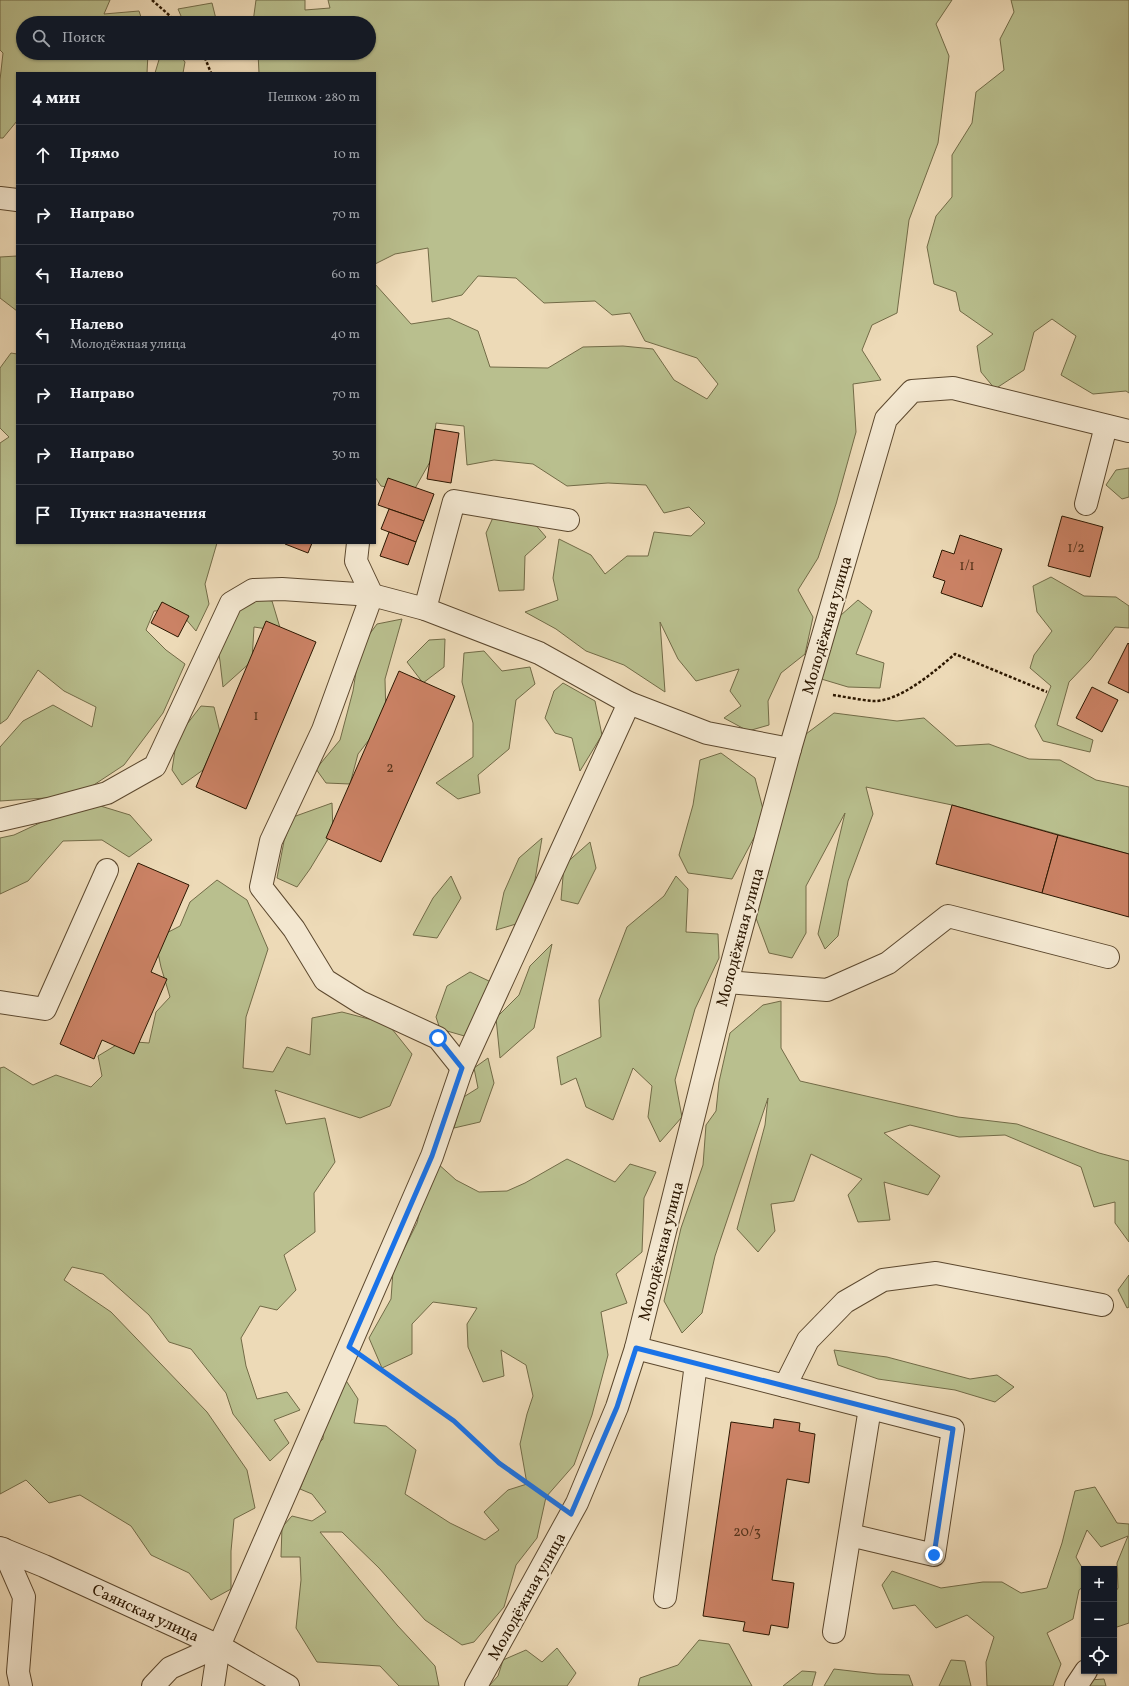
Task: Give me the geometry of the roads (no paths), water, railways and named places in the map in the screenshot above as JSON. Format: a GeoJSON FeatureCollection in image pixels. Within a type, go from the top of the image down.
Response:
{"type":"FeatureCollection","features":[{"type":"Feature","properties":{"kind":"street"},"geometry":{"type":"LineString","coordinates":[[0,198],[16,200]]}},
{"type":"Feature","properties":{"kind":"street","name":"Молодёжная улица"},"geometry":{"type":"LineString","coordinates":[[476,1686],[571,1514],[617,1407],[636,1348],[727,982],[790,750],[886,419],[912,391],[953,388],[1129,431]]}},
{"type":"Feature","properties":{"kind":"street"},"geometry":{"type":"LineString","coordinates":[[1086,504],[1106,426]]}},
{"type":"Feature","properties":{"kind":"street"},"geometry":{"type":"LineString","coordinates":[[425,609],[454,501],[568,520]]}},
{"type":"Feature","properties":{"kind":"street"},"geometry":{"type":"LineString","coordinates":[[358,544],[356,561],[372,595],[323,730],[271,841],[261,887],[294,929],[325,980],[360,1002],[438,1038],[462,1068]]}},
{"type":"Feature","properties":{"kind":"street"},"geometry":{"type":"LineString","coordinates":[[0,820],[107,793],[155,766],[231,603],[252,590],[282,589],[372,595],[425,609],[539,653],[629,703],[707,733],[790,750]]}},
{"type":"Feature","properties":{"kind":"street"},"geometry":{"type":"LineString","coordinates":[[213,1686],[219,1646],[432,1156],[462,1068],[629,703]]}},
{"type":"Feature","properties":{"kind":"street"},"geometry":{"type":"LineString","coordinates":[[0,1002],[45,1009],[107,870]]}},
{"type":"Feature","properties":{"kind":"street"},"geometry":{"type":"LineString","coordinates":[[727,982],[827,990],[888,963],[948,916],[1108,957]]}},
{"type":"Feature","properties":{"kind":"street"},"geometry":{"type":"LineString","coordinates":[[785,1386],[808,1340],[845,1302],[884,1280],[936,1273],[1102,1305]]}},
{"type":"Feature","properties":{"kind":"street"},"geometry":{"type":"LineString","coordinates":[[636,1348],[953,1429],[934,1555],[850,1535]]}},
{"type":"Feature","properties":{"kind":"street"},"geometry":{"type":"LineString","coordinates":[[665,1597],[696,1364]]}},
{"type":"Feature","properties":{"kind":"street"},"geometry":{"type":"LineString","coordinates":[[834,1632],[870,1408]]}},
{"type":"Feature","properties":{"kind":"street"},"geometry":{"type":"LineString","coordinates":[[1,1548],[24,1597],[18,1672],[21,1686]]}},
{"type":"Feature","properties":{"kind":"street","name":"Саянская улица"},"geometry":{"type":"LineString","coordinates":[[1,1548],[72,1578],[219,1646],[288,1686]]}},
{"type":"Feature","properties":{"kind":"street"},"geometry":{"type":"LineString","coordinates":[[154,1686],[170,1668],[219,1646]]}},
{"type":"Feature","properties":{"kind":"street"},"geometry":{"type":"LineString","coordinates":[[1076,1686],[1084,1674]]}}]}
